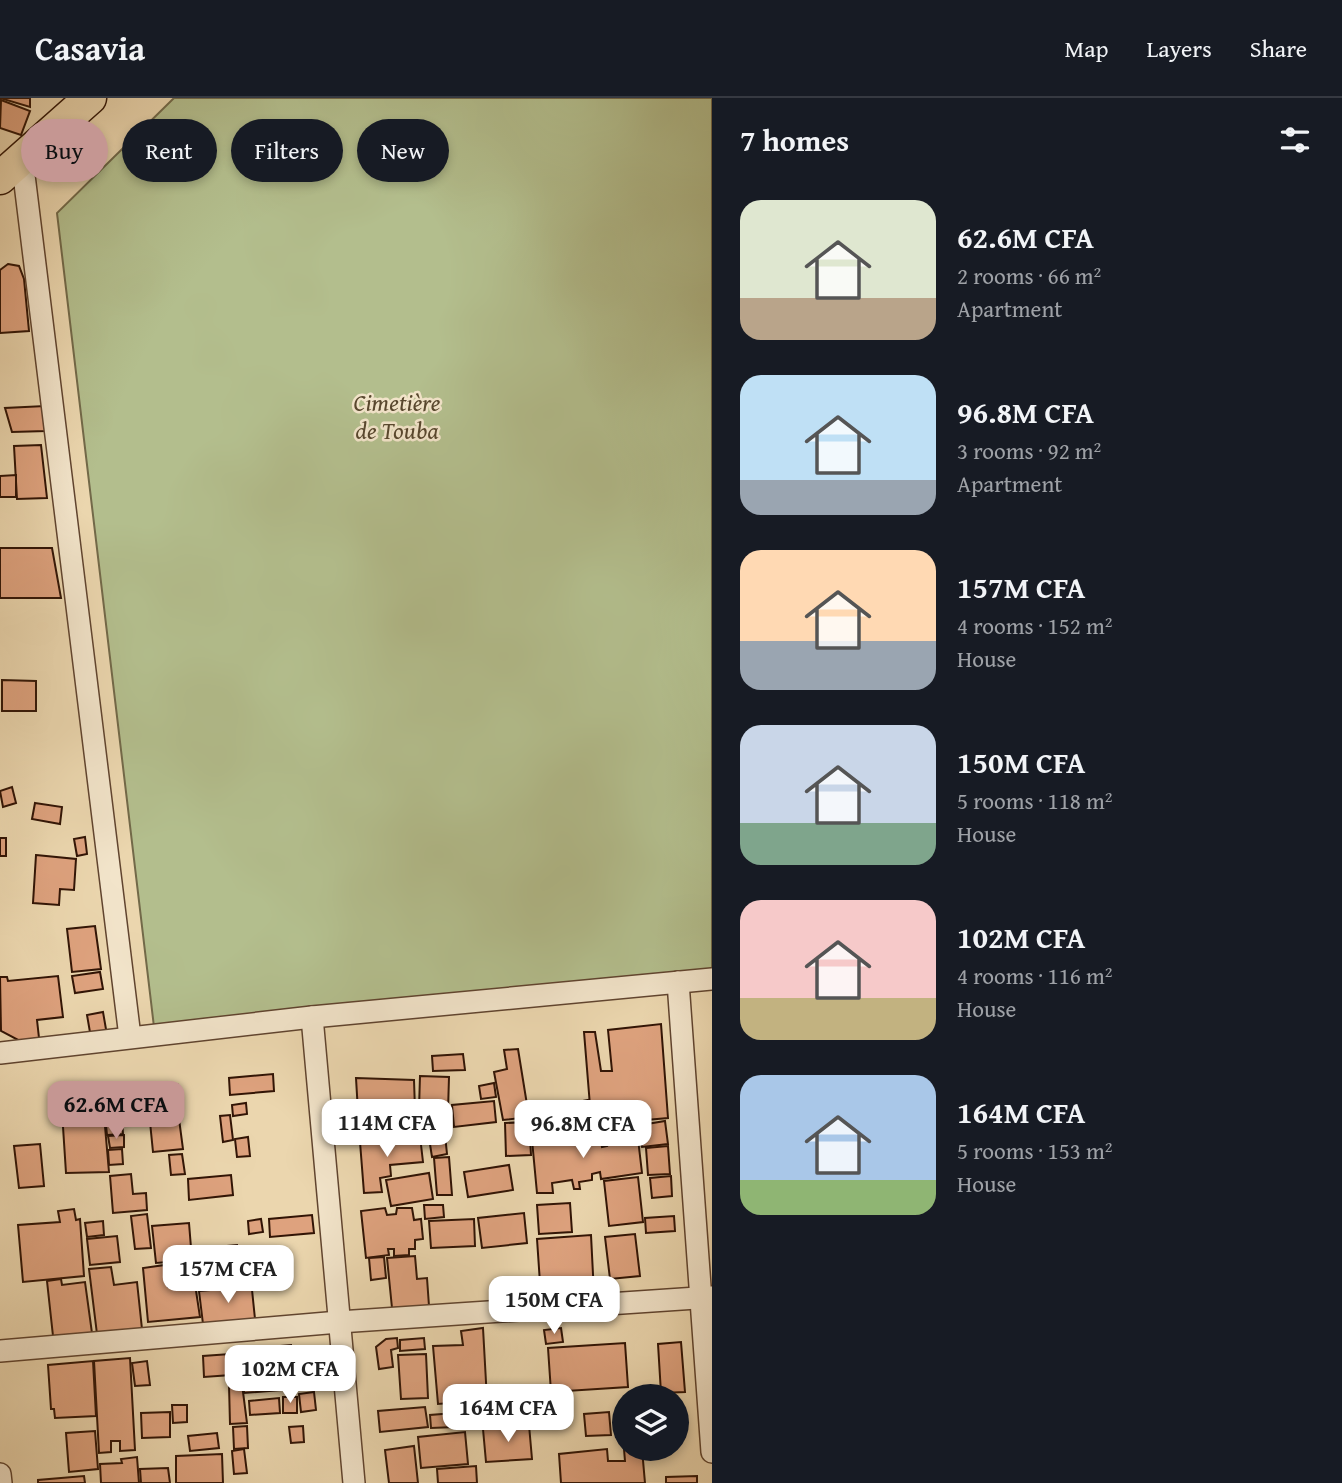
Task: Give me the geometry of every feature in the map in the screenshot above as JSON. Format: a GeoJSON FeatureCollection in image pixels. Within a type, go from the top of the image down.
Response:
{"type":"FeatureCollection","features":[{"type":"Feature","properties":{"kind":"main road"},"geometry":{"type":"LineString","coordinates":[[11,169],[90,98]]}},
{"type":"Feature","properties":{"kind":"street"},"geometry":{"type":"LineString","coordinates":[[11,169],[130,1037]]}},
{"type":"Feature","properties":{"kind":"street"},"geometry":{"type":"LineString","coordinates":[[0,1053],[312,1017],[712,979]]}},
{"type":"Feature","properties":{"kind":"street"},"geometry":{"type":"LineString","coordinates":[[678,982],[706,1297],[712,1452]]}},
{"type":"Feature","properties":{"kind":"street"},"geometry":{"type":"LineString","coordinates":[[312,1017],[354,1483]]}},
{"type":"Feature","properties":{"kind":"street"},"geometry":{"type":"LineString","coordinates":[[0,1351],[339,1322],[706,1297]]}},
{"type":"Feature","properties":{"kind":"street"},"geometry":{"type":"LineString","coordinates":[[0,1474],[1,1483]]}},
{"type":"Feature","properties":{"kind":"green space","name":"Cimetière de Touba"},"geometry":{"type":"Polygon","coordinates":[[[174,98],[712,98],[712,972],[154,1027],[57,213],[89,182],[108,182],[108,163],[122,149],[122,182],[217,182],[217,119],[153,119],[174,98]]]}},
{"type":"Feature","properties":{"kind":"building"},"geometry":{"type":"Polygon","coordinates":[[[0,98],[30,98],[30,107],[0,98]]]}},
{"type":"Feature","properties":{"kind":"building"},"geometry":{"type":"Polygon","coordinates":[[[1,100],[30,111],[27,119],[21,119],[21,135],[0,128],[1,100]]]}},
{"type":"Feature","properties":{"kind":"building"},"geometry":{"type":"Polygon","coordinates":[[[8,264],[19,266],[24,279],[29,331],[0,333],[0,270],[8,264]]]}},
{"type":"Feature","properties":{"kind":"building"},"geometry":{"type":"Polygon","coordinates":[[[45,406],[46,431],[12,432],[5,408],[45,406]]]}},
{"type":"Feature","properties":{"kind":"building"},"geometry":{"type":"Polygon","coordinates":[[[41,445],[47,498],[17,499],[14,446],[41,445]]]}},
{"type":"Feature","properties":{"kind":"building"},"geometry":{"type":"Polygon","coordinates":[[[16,475],[16,497],[0,497],[0,476],[16,475]]]}},
{"type":"Feature","properties":{"kind":"building"},"geometry":{"type":"Polygon","coordinates":[[[0,548],[52,548],[61,598],[0,598],[0,548]]]}},
{"type":"Feature","properties":{"kind":"building"},"geometry":{"type":"Polygon","coordinates":[[[2,680],[36,681],[36,711],[2,711],[2,680]]]}},
{"type":"Feature","properties":{"kind":"building"},"geometry":{"type":"Polygon","coordinates":[[[12,787],[16,803],[3,807],[0,791],[12,787]]]}},
{"type":"Feature","properties":{"kind":"building"},"geometry":{"type":"Polygon","coordinates":[[[35,803],[62,807],[60,824],[32,819],[35,803]]]}},
{"type":"Feature","properties":{"kind":"building"},"geometry":{"type":"Polygon","coordinates":[[[85,837],[87,854],[77,856],[74,839],[85,837]]]}},
{"type":"Feature","properties":{"kind":"building"},"geometry":{"type":"Polygon","coordinates":[[[0,838],[6,838],[6,856],[0,856],[0,838]]]}},
{"type":"Feature","properties":{"kind":"building"},"geometry":{"type":"Polygon","coordinates":[[[36,855],[76,859],[74,890],[60,889],[59,905],[33,903],[36,855]]]}},
{"type":"Feature","properties":{"kind":"building"},"geometry":{"type":"Polygon","coordinates":[[[95,926],[101,969],[72,972],[67,929],[95,926]]]}},
{"type":"Feature","properties":{"kind":"building"},"geometry":{"type":"Polygon","coordinates":[[[100,972],[103,989],[75,993],[72,976],[100,972]]]}},
{"type":"Feature","properties":{"kind":"building"},"geometry":{"type":"Polygon","coordinates":[[[58,976],[63,1017],[37,1020],[39,1038],[20,1041],[1,1031],[0,977],[7,977],[8,981],[58,976]]]}},
{"type":"Feature","properties":{"kind":"building"},"geometry":{"type":"Polygon","coordinates":[[[103,1012],[107,1035],[91,1038],[87,1015],[103,1012]]]}},
{"type":"Feature","properties":{"kind":"building"},"geometry":{"type":"Polygon","coordinates":[[[661,1024],[668,1118],[635,1121],[633,1113],[591,1118],[584,1032],[595,1032],[601,1071],[612,1071],[608,1030],[661,1024]]]}},
{"type":"Feature","properties":{"kind":"building"},"geometry":{"type":"Polygon","coordinates":[[[518,1049],[529,1117],[503,1120],[494,1072],[507,1069],[504,1050],[518,1049]]]}},
{"type":"Feature","properties":{"kind":"building"},"geometry":{"type":"Polygon","coordinates":[[[463,1054],[465,1070],[433,1071],[432,1056],[463,1054]]]}},
{"type":"Feature","properties":{"kind":"building"},"geometry":{"type":"Polygon","coordinates":[[[273,1074],[274,1091],[230,1095],[229,1078],[273,1074]]]}},
{"type":"Feature","properties":{"kind":"building"},"geometry":{"type":"Polygon","coordinates":[[[420,1076],[449,1077],[448,1111],[419,1109],[420,1076]]]}},
{"type":"Feature","properties":{"kind":"building"},"geometry":{"type":"Polygon","coordinates":[[[356,1078],[414,1080],[415,1110],[382,1108],[384,1126],[359,1129],[356,1078]]]}},
{"type":"Feature","properties":{"kind":"building"},"geometry":{"type":"Polygon","coordinates":[[[494,1083],[496,1097],[481,1099],[479,1086],[494,1083]]]}},
{"type":"Feature","properties":{"kind":"building"},"geometry":{"type":"Polygon","coordinates":[[[178,1085],[181,1110],[164,1111],[162,1102],[157,1102],[156,1088],[178,1085]]]}},
{"type":"Feature","properties":{"kind":"building"},"geometry":{"type":"Polygon","coordinates":[[[102,1092],[109,1172],[66,1173],[61,1096],[102,1092]]]}},
{"type":"Feature","properties":{"kind":"building"},"geometry":{"type":"Polygon","coordinates":[[[588,1100],[592,1126],[572,1129],[567,1104],[588,1100]]]}},
{"type":"Feature","properties":{"kind":"building"},"geometry":{"type":"Polygon","coordinates":[[[494,1101],[496,1122],[454,1127],[452,1105],[494,1101]]]}},
{"type":"Feature","properties":{"kind":"building"},"geometry":{"type":"Polygon","coordinates":[[[246,1103],[247,1114],[233,1116],[232,1105],[246,1103]]]}},
{"type":"Feature","properties":{"kind":"building"},"geometry":{"type":"Polygon","coordinates":[[[121,1104],[123,1134],[107,1135],[104,1105],[121,1104]]]}},
{"type":"Feature","properties":{"kind":"building"},"geometry":{"type":"Polygon","coordinates":[[[230,1115],[233,1140],[223,1142],[220,1116],[230,1115]]]}},
{"type":"Feature","properties":{"kind":"building"},"geometry":{"type":"Polygon","coordinates":[[[179,1119],[183,1149],[153,1152],[150,1122],[179,1119]]]}},
{"type":"Feature","properties":{"kind":"building"},"geometry":{"type":"Polygon","coordinates":[[[632,1121],[634,1136],[606,1141],[603,1125],[632,1121]]]}},
{"type":"Feature","properties":{"kind":"building"},"geometry":{"type":"Polygon","coordinates":[[[665,1121],[668,1144],[642,1147],[635,1126],[665,1121]]]}},
{"type":"Feature","properties":{"kind":"building"},"geometry":{"type":"Polygon","coordinates":[[[529,1122],[531,1155],[506,1156],[505,1123],[529,1122]]]}},
{"type":"Feature","properties":{"kind":"building"},"geometry":{"type":"Polygon","coordinates":[[[599,1131],[602,1147],[607,1146],[606,1142],[638,1139],[642,1173],[601,1179],[600,1172],[592,1174],[592,1180],[579,1182],[580,1189],[574,1189],[572,1180],[552,1183],[553,1193],[537,1193],[532,1140],[599,1131]]]}},
{"type":"Feature","properties":{"kind":"building"},"geometry":{"type":"Polygon","coordinates":[[[124,1135],[124,1147],[110,1148],[108,1136],[124,1135]]]}},
{"type":"Feature","properties":{"kind":"building"},"geometry":{"type":"Polygon","coordinates":[[[445,1135],[447,1154],[432,1157],[429,1138],[445,1135]]]}},
{"type":"Feature","properties":{"kind":"building"},"geometry":{"type":"Polygon","coordinates":[[[420,1136],[423,1162],[390,1165],[391,1176],[380,1178],[382,1192],[364,1193],[360,1142],[420,1136]]]}},
{"type":"Feature","properties":{"kind":"building"},"geometry":{"type":"Polygon","coordinates":[[[248,1137],[250,1156],[237,1157],[235,1139],[248,1137]]]}},
{"type":"Feature","properties":{"kind":"building"},"geometry":{"type":"Polygon","coordinates":[[[40,1144],[44,1186],[19,1188],[14,1146],[40,1144]]]}},
{"type":"Feature","properties":{"kind":"building"},"geometry":{"type":"Polygon","coordinates":[[[668,1146],[670,1174],[648,1175],[646,1148],[668,1146]]]}},
{"type":"Feature","properties":{"kind":"building"},"geometry":{"type":"Polygon","coordinates":[[[122,1149],[123,1164],[109,1165],[108,1150],[122,1149]]]}},
{"type":"Feature","properties":{"kind":"building"},"geometry":{"type":"Polygon","coordinates":[[[182,1154],[185,1174],[171,1175],[169,1155],[182,1154]]]}},
{"type":"Feature","properties":{"kind":"building"},"geometry":{"type":"Polygon","coordinates":[[[449,1157],[452,1195],[437,1195],[434,1158],[449,1157]]]}},
{"type":"Feature","properties":{"kind":"building"},"geometry":{"type":"Polygon","coordinates":[[[509,1165],[513,1190],[468,1197],[464,1172],[509,1165]]]}},
{"type":"Feature","properties":{"kind":"building"},"geometry":{"type":"Polygon","coordinates":[[[429,1173],[433,1199],[391,1206],[386,1180],[429,1173]]]}},
{"type":"Feature","properties":{"kind":"building"},"geometry":{"type":"Polygon","coordinates":[[[131,1174],[133,1194],[146,1193],[147,1210],[113,1213],[110,1176],[131,1174]]]}},
{"type":"Feature","properties":{"kind":"building"},"geometry":{"type":"Polygon","coordinates":[[[231,1175],[233,1195],[189,1200],[188,1179],[231,1175]]]}},
{"type":"Feature","properties":{"kind":"building"},"geometry":{"type":"Polygon","coordinates":[[[671,1176],[672,1196],[652,1198],[650,1178],[671,1176]]]}},
{"type":"Feature","properties":{"kind":"building"},"geometry":{"type":"Polygon","coordinates":[[[638,1177],[643,1222],[609,1226],[604,1181],[638,1177]]]}},
{"type":"Feature","properties":{"kind":"building"},"geometry":{"type":"Polygon","coordinates":[[[570,1203],[572,1232],[539,1234],[537,1205],[570,1203]]]}},
{"type":"Feature","properties":{"kind":"building"},"geometry":{"type":"Polygon","coordinates":[[[424,1205],[443,1205],[444,1217],[425,1219],[424,1205]]]}},
{"type":"Feature","properties":{"kind":"building"},"geometry":{"type":"Polygon","coordinates":[[[385,1208],[387,1215],[396,1214],[397,1208],[412,1208],[414,1220],[421,1219],[423,1239],[415,1240],[415,1249],[409,1249],[409,1255],[394,1256],[394,1249],[388,1249],[389,1255],[366,1258],[361,1211],[385,1208]]]}},
{"type":"Feature","properties":{"kind":"building"},"geometry":{"type":"Polygon","coordinates":[[[74,1209],[76,1220],[80,1219],[84,1276],[23,1282],[18,1225],[60,1222],[58,1211],[74,1209]]]}},
{"type":"Feature","properties":{"kind":"building"},"geometry":{"type":"Polygon","coordinates":[[[524,1213],[527,1243],[482,1248],[478,1218],[524,1213]]]}},
{"type":"Feature","properties":{"kind":"building"},"geometry":{"type":"Polygon","coordinates":[[[147,1214],[151,1248],[135,1249],[131,1216],[147,1214]]]}},
{"type":"Feature","properties":{"kind":"building"},"geometry":{"type":"Polygon","coordinates":[[[312,1215],[314,1233],[270,1237],[269,1219],[312,1215]]]}},
{"type":"Feature","properties":{"kind":"building"},"geometry":{"type":"Polygon","coordinates":[[[674,1216],[675,1231],[646,1233],[645,1218],[674,1216]]]}},
{"type":"Feature","properties":{"kind":"building"},"geometry":{"type":"Polygon","coordinates":[[[261,1219],[263,1232],[249,1234],[248,1221],[261,1219]]]}},
{"type":"Feature","properties":{"kind":"building"},"geometry":{"type":"Polygon","coordinates":[[[474,1219],[475,1246],[431,1248],[429,1221],[474,1219]]]}},
{"type":"Feature","properties":{"kind":"building"},"geometry":{"type":"Polygon","coordinates":[[[103,1221],[104,1235],[87,1237],[85,1223],[103,1221]]]}},
{"type":"Feature","properties":{"kind":"building"},"geometry":{"type":"Polygon","coordinates":[[[189,1223],[192,1260],[156,1263],[152,1226],[189,1223]]]}},
{"type":"Feature","properties":{"kind":"building"},"geometry":{"type":"Polygon","coordinates":[[[635,1234],[640,1276],[610,1279],[605,1237],[635,1234]]]}},
{"type":"Feature","properties":{"kind":"building"},"geometry":{"type":"Polygon","coordinates":[[[591,1235],[594,1294],[562,1296],[559,1282],[540,1283],[537,1239],[591,1235]]]}},
{"type":"Feature","properties":{"kind":"building"},"geometry":{"type":"Polygon","coordinates":[[[117,1236],[120,1262],[90,1265],[87,1239],[117,1236]]]}},
{"type":"Feature","properties":{"kind":"building"},"geometry":{"type":"Polygon","coordinates":[[[237,1245],[241,1282],[198,1286],[194,1249],[237,1245]]]}},
{"type":"Feature","properties":{"kind":"building"},"geometry":{"type":"Polygon","coordinates":[[[415,1256],[417,1279],[427,1278],[429,1306],[392,1308],[387,1258],[415,1256]]]}},
{"type":"Feature","properties":{"kind":"building"},"geometry":{"type":"Polygon","coordinates":[[[384,1257],[386,1278],[371,1280],[369,1258],[384,1257]]]}},
{"type":"Feature","properties":{"kind":"building"},"geometry":{"type":"Polygon","coordinates":[[[165,1265],[168,1287],[195,1284],[200,1317],[148,1322],[143,1268],[165,1265]]]}},
{"type":"Feature","properties":{"kind":"building"},"geometry":{"type":"Polygon","coordinates":[[[111,1267],[114,1285],[137,1282],[142,1329],[97,1334],[89,1269],[111,1267]]]}},
{"type":"Feature","properties":{"kind":"building"},"geometry":{"type":"Polygon","coordinates":[[[61,1279],[62,1285],[85,1282],[92,1333],[53,1336],[47,1281],[61,1279]]]}},
{"type":"Feature","properties":{"kind":"building"},"geometry":{"type":"Polygon","coordinates":[[[251,1280],[255,1319],[203,1324],[199,1291],[244,1287],[244,1281],[251,1280]]]}},
{"type":"Feature","properties":{"kind":"building"},"geometry":{"type":"Polygon","coordinates":[[[483,1328],[487,1400],[438,1404],[433,1346],[463,1345],[461,1331],[483,1328]]]}},
{"type":"Feature","properties":{"kind":"building"},"geometry":{"type":"Polygon","coordinates":[[[561,1328],[563,1342],[546,1344],[544,1330],[561,1328]]]}},
{"type":"Feature","properties":{"kind":"building"},"geometry":{"type":"Polygon","coordinates":[[[397,1338],[398,1348],[391,1350],[393,1367],[379,1369],[376,1347],[386,1339],[397,1338]]]}},
{"type":"Feature","properties":{"kind":"building"},"geometry":{"type":"Polygon","coordinates":[[[424,1338],[425,1349],[400,1351],[400,1340],[424,1338]]]}},
{"type":"Feature","properties":{"kind":"building"},"geometry":{"type":"Polygon","coordinates":[[[681,1342],[684,1384],[660,1384],[658,1344],[681,1342]]]}},
{"type":"Feature","properties":{"kind":"building"},"geometry":{"type":"Polygon","coordinates":[[[625,1343],[628,1384],[612,1384],[612,1388],[551,1392],[548,1348],[625,1343]]]}},
{"type":"Feature","properties":{"kind":"building"},"geometry":{"type":"Polygon","coordinates":[[[291,1345],[293,1389],[244,1393],[242,1366],[270,1363],[269,1347],[291,1345]]]}},
{"type":"Feature","properties":{"kind":"building"},"geometry":{"type":"Polygon","coordinates":[[[308,1351],[322,1364],[326,1388],[294,1390],[294,1376],[309,1375],[308,1351]]]}},
{"type":"Feature","properties":{"kind":"building"},"geometry":{"type":"Polygon","coordinates":[[[230,1354],[231,1375],[204,1377],[203,1356],[230,1354]]]}},
{"type":"Feature","properties":{"kind":"building"},"geometry":{"type":"Polygon","coordinates":[[[426,1354],[428,1398],[401,1399],[398,1355],[426,1354]]]}},
{"type":"Feature","properties":{"kind":"building"},"geometry":{"type":"Polygon","coordinates":[[[130,1358],[135,1450],[120,1451],[120,1441],[111,1441],[111,1452],[99,1453],[94,1361],[130,1358]]]}},
{"type":"Feature","properties":{"kind":"building"},"geometry":{"type":"Polygon","coordinates":[[[93,1361],[96,1416],[55,1418],[54,1409],[51,1409],[48,1365],[93,1361]]]}},
{"type":"Feature","properties":{"kind":"building"},"geometry":{"type":"Polygon","coordinates":[[[147,1361],[150,1385],[135,1386],[132,1363],[147,1361]]]}},
{"type":"Feature","properties":{"kind":"building"},"geometry":{"type":"Polygon","coordinates":[[[242,1384],[247,1423],[230,1424],[229,1385],[242,1384]]]}},
{"type":"Feature","properties":{"kind":"building"},"geometry":{"type":"Polygon","coordinates":[[[314,1392],[316,1410],[301,1412],[299,1394],[314,1392]]]}},
{"type":"Feature","properties":{"kind":"building"},"geometry":{"type":"Polygon","coordinates":[[[515,1392],[518,1418],[473,1422],[471,1405],[492,1402],[491,1394],[515,1392]]]}},
{"type":"Feature","properties":{"kind":"building"},"geometry":{"type":"Polygon","coordinates":[[[283,1397],[297,1397],[297,1413],[283,1413],[283,1397]]]}},
{"type":"Feature","properties":{"kind":"building"},"geometry":{"type":"Polygon","coordinates":[[[279,1398],[280,1413],[250,1415],[249,1401],[279,1398]]]}},
{"type":"Feature","properties":{"kind":"building"},"geometry":{"type":"Polygon","coordinates":[[[551,1400],[552,1417],[537,1417],[536,1401],[551,1400]]]}},
{"type":"Feature","properties":{"kind":"building"},"geometry":{"type":"Polygon","coordinates":[[[172,1405],[187,1405],[187,1422],[173,1423],[172,1405]]]}},
{"type":"Feature","properties":{"kind":"building"},"geometry":{"type":"Polygon","coordinates":[[[425,1407],[428,1427],[380,1432],[378,1411],[425,1407]]]}},
{"type":"Feature","properties":{"kind":"building"},"geometry":{"type":"Polygon","coordinates":[[[170,1412],[170,1437],[142,1438],[141,1413],[170,1412]]]}},
{"type":"Feature","properties":{"kind":"building"},"geometry":{"type":"Polygon","coordinates":[[[609,1412],[611,1435],[586,1436],[584,1414],[609,1412]]]}},
{"type":"Feature","properties":{"kind":"building"},"geometry":{"type":"Polygon","coordinates":[[[454,1413],[455,1427],[431,1428],[430,1415],[454,1413]]]}},
{"type":"Feature","properties":{"kind":"building"},"geometry":{"type":"Polygon","coordinates":[[[529,1425],[532,1459],[486,1462],[483,1429],[529,1425]]]}},
{"type":"Feature","properties":{"kind":"building"},"geometry":{"type":"Polygon","coordinates":[[[247,1426],[248,1448],[234,1449],[233,1427],[247,1426]]]}},
{"type":"Feature","properties":{"kind":"building"},"geometry":{"type":"Polygon","coordinates":[[[303,1426],[304,1442],[291,1443],[289,1427],[303,1426]]]}},
{"type":"Feature","properties":{"kind":"building"},"geometry":{"type":"Polygon","coordinates":[[[95,1431],[98,1469],[69,1472],[66,1433],[95,1431]]]}},
{"type":"Feature","properties":{"kind":"building"},"geometry":{"type":"Polygon","coordinates":[[[465,1432],[468,1464],[421,1468],[418,1437],[465,1432]]]}},
{"type":"Feature","properties":{"kind":"building"},"geometry":{"type":"Polygon","coordinates":[[[217,1433],[219,1448],[190,1451],[188,1436],[217,1433]]]}},
{"type":"Feature","properties":{"kind":"building"},"geometry":{"type":"Polygon","coordinates":[[[414,1446],[418,1483],[389,1483],[385,1450],[414,1446]]]}},
{"type":"Feature","properties":{"kind":"building"},"geometry":{"type":"Polygon","coordinates":[[[244,1449],[247,1473],[234,1474],[232,1451],[244,1449]]]}},
{"type":"Feature","properties":{"kind":"building"},"geometry":{"type":"Polygon","coordinates":[[[607,1449],[608,1461],[643,1461],[645,1483],[561,1483],[559,1454],[607,1449]]]}},
{"type":"Feature","properties":{"kind":"building"},"geometry":{"type":"Polygon","coordinates":[[[222,1454],[223,1483],[176,1483],[176,1456],[222,1454]]]}},
{"type":"Feature","properties":{"kind":"building"},"geometry":{"type":"Polygon","coordinates":[[[137,1457],[139,1483],[101,1483],[100,1464],[122,1463],[121,1459],[137,1457]]]}},
{"type":"Feature","properties":{"kind":"building"},"geometry":{"type":"Polygon","coordinates":[[[476,1466],[477,1483],[438,1483],[437,1469],[476,1466]]]}},
{"type":"Feature","properties":{"kind":"building"},"geometry":{"type":"Polygon","coordinates":[[[168,1468],[170,1483],[141,1483],[140,1469],[168,1468]]]}},
{"type":"Feature","properties":{"kind":"building"},"geometry":{"type":"Polygon","coordinates":[[[84,1476],[85,1483],[38,1483],[38,1480],[84,1476]]]}},
{"type":"Feature","properties":{"kind":"building"},"geometry":{"type":"Polygon","coordinates":[[[697,1476],[697,1483],[666,1483],[666,1477],[697,1476]]]}}]}
